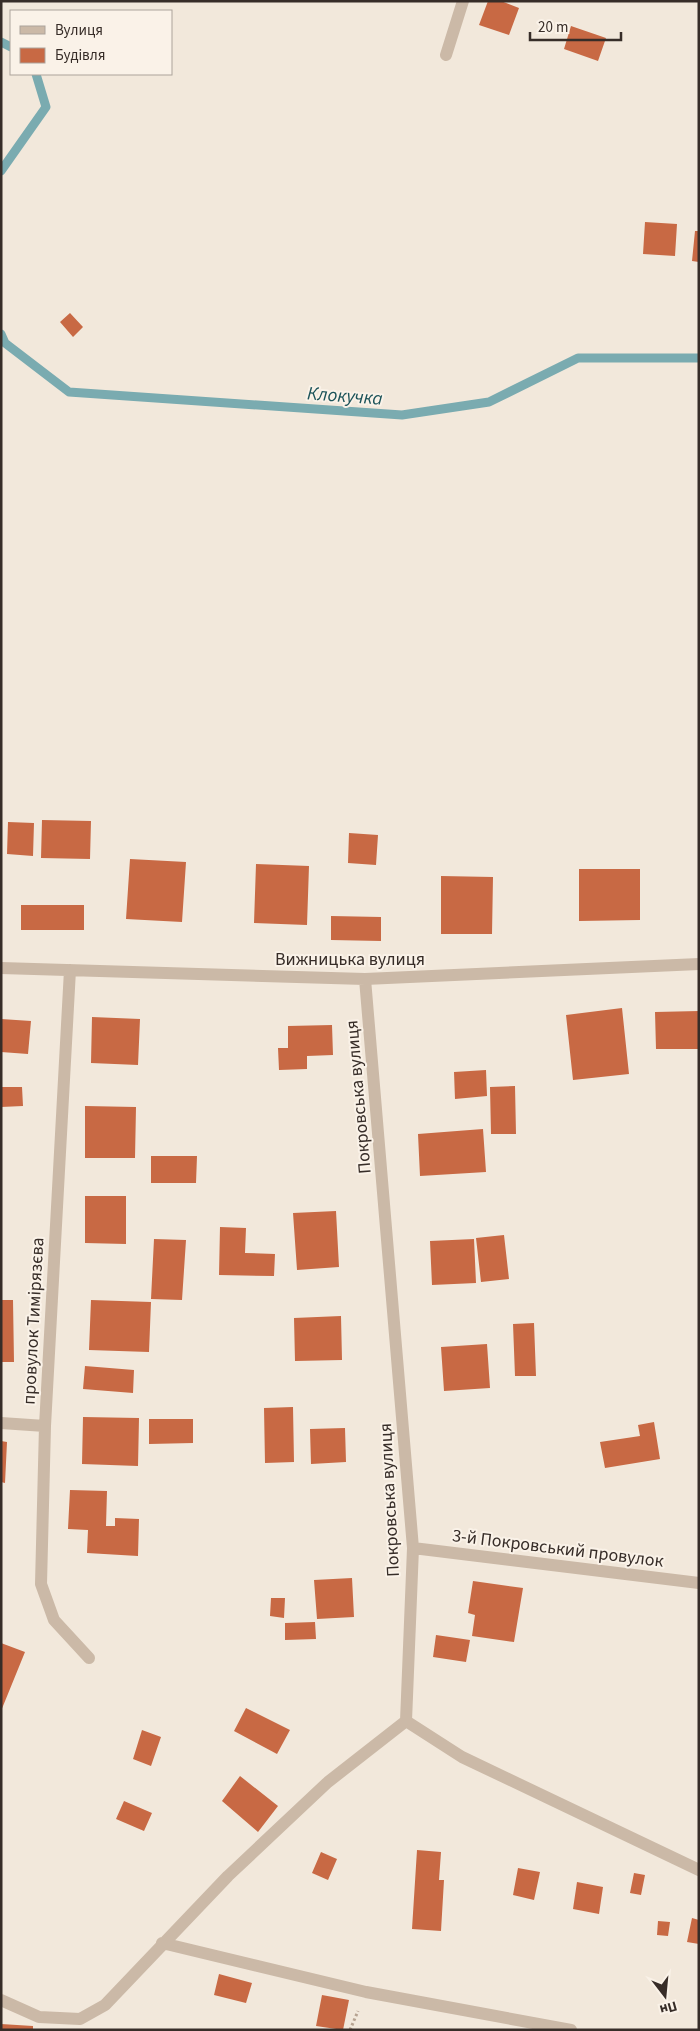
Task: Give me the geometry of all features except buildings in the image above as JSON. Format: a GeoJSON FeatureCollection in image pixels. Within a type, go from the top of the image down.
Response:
{"type":"FeatureCollection","features":[{"type":"Feature","properties":{"kind":"street"},"geometry":{"type":"LineString","coordinates":[[446,55],[463,1]]}},
{"type":"Feature","properties":{"kind":"street","name":"Вижницька вулиця"},"geometry":{"type":"LineString","coordinates":[[1,968],[365,979],[699,964]]}},
{"type":"Feature","properties":{"kind":"street","name":"провулок Тимірязєва"},"geometry":{"type":"LineString","coordinates":[[70,970],[45,1426],[41,1584],[54,1620],[89,1658]]}},
{"type":"Feature","properties":{"kind":"street","name":"Покровська вулиця"},"geometry":{"type":"LineString","coordinates":[[365,979],[413,1548],[406,1721]]}},
{"type":"Feature","properties":{"kind":"street"},"geometry":{"type":"LineString","coordinates":[[1,1423],[45,1426]]}},
{"type":"Feature","properties":{"kind":"street","name":"3-й Покровський провулок"},"geometry":{"type":"LineString","coordinates":[[413,1548],[699,1583]]}},
{"type":"Feature","properties":{"kind":"street"},"geometry":{"type":"LineString","coordinates":[[1,2000],[39,2016],[82,2025],[105,2005],[162,1943],[228,1876],[328,1782],[406,1721],[462,1757],[699,1870]]}},
{"type":"Feature","properties":{"kind":"street"},"geometry":{"type":"LineString","coordinates":[[162,1943],[366,1992],[571,2030]]}},
{"type":"Feature","properties":{"kind":"waterway","name":"Клокучка"},"geometry":{"type":"LineString","coordinates":[[1,42],[10,46]]}},
{"type":"Feature","properties":{"kind":"waterway","name":"Клокучка"},"geometry":{"type":"LineString","coordinates":[[1,171],[46,107],[36,75]]}},
{"type":"Feature","properties":{"kind":"waterway","name":"Клокучка"},"geometry":{"type":"LineString","coordinates":[[1,334],[5,343],[69,392],[402,415],[489,402],[578,358],[699,358]]}}]}
